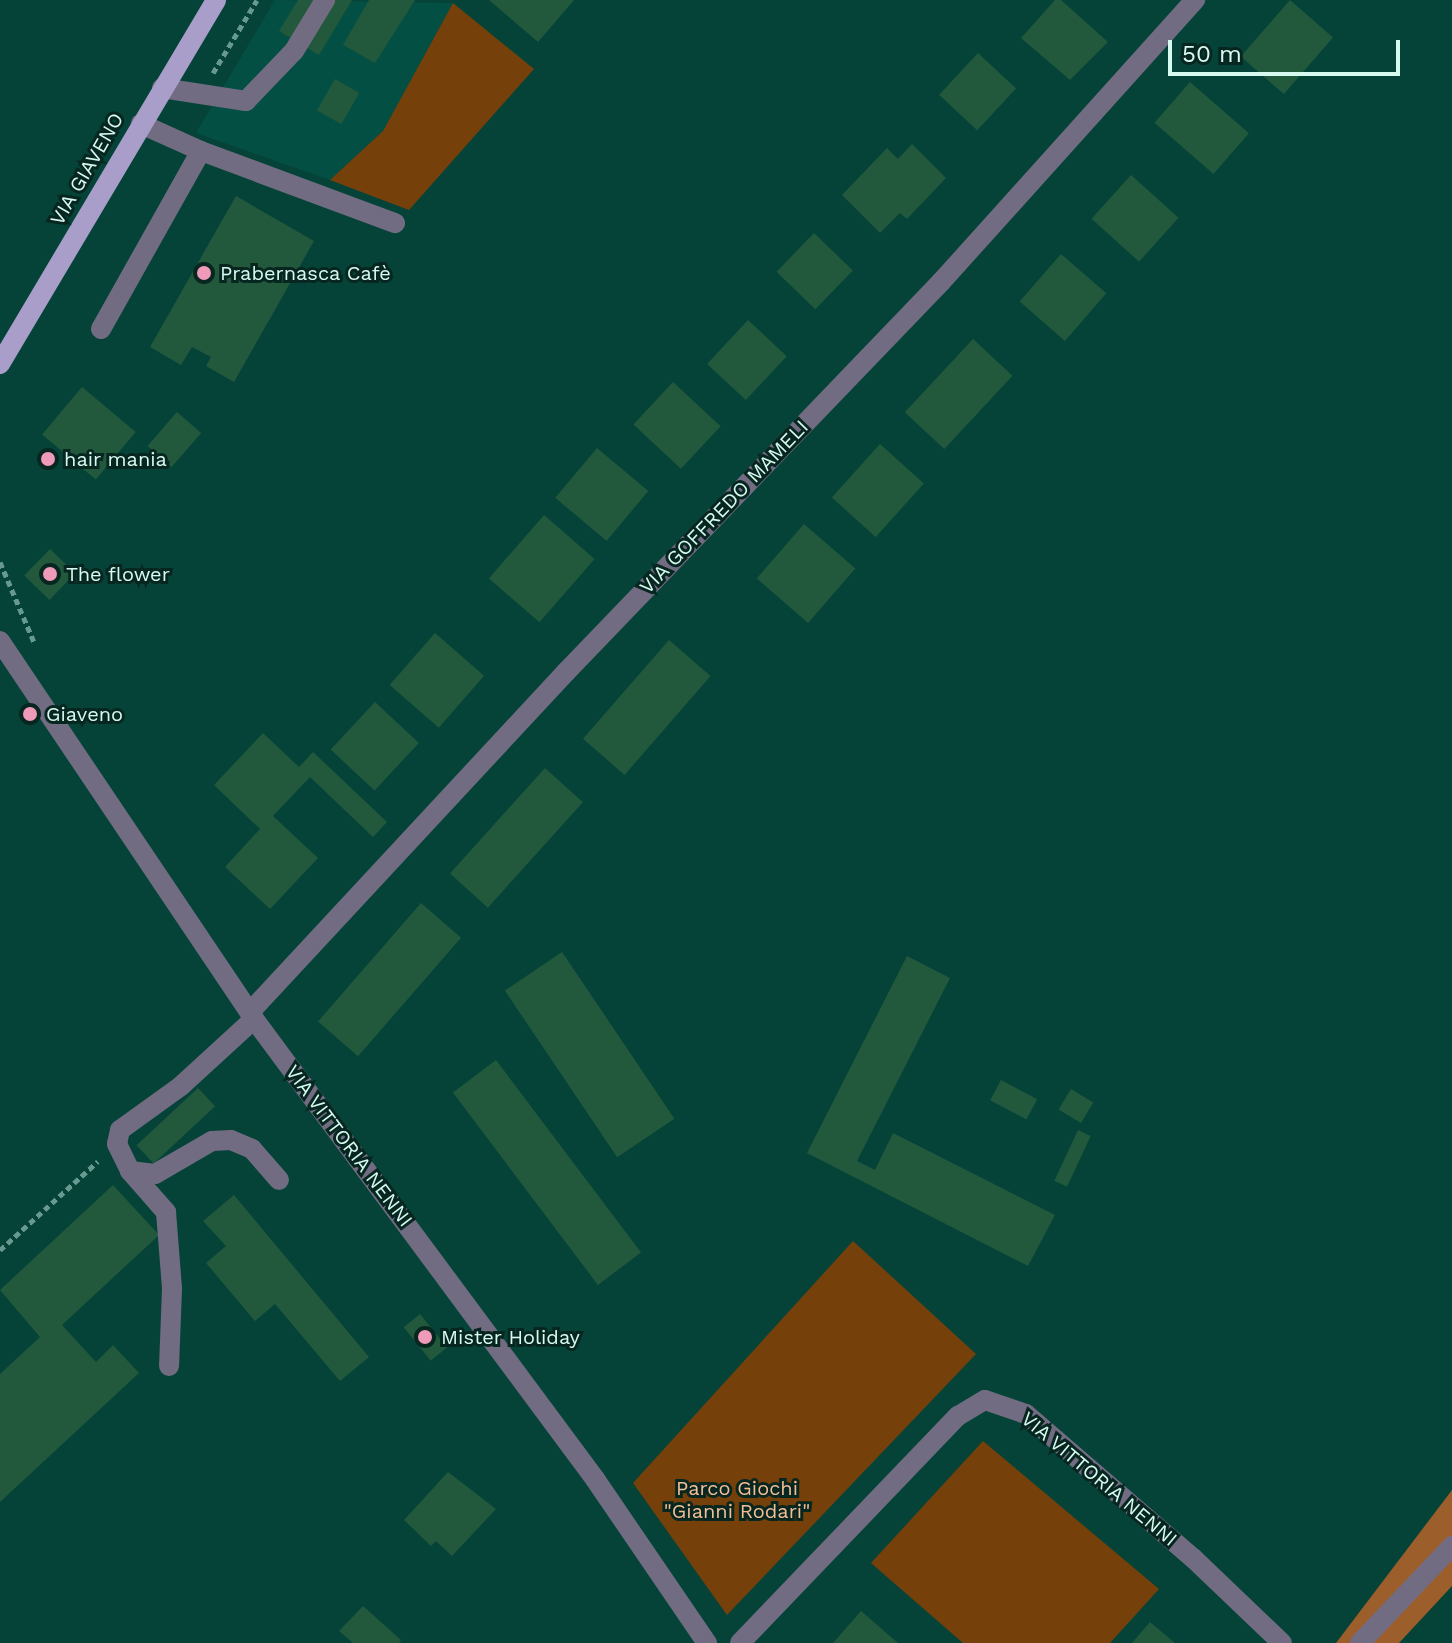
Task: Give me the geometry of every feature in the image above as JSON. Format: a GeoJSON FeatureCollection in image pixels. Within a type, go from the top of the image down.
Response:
{"type":"FeatureCollection","features":[{"type":"Feature","properties":{"kind":"main road","name":"VIA GIAVENO"},"geometry":{"type":"LineString","coordinates":[[0,364],[216,0]]}},
{"type":"Feature","properties":{"kind":"street"},"geometry":{"type":"LineString","coordinates":[[162,88],[246,101],[294,51],[325,0]]}},
{"type":"Feature","properties":{"kind":"street","name":"VIA GOFFREDO MAMELI"},"geometry":{"type":"LineString","coordinates":[[117,1144],[120,1130],[181,1086],[252,1015],[941,282],[1195,0]]}},
{"type":"Feature","properties":{"kind":"street"},"geometry":{"type":"LineString","coordinates":[[141,124],[201,151],[395,223]]}},
{"type":"Feature","properties":{"kind":"street"},"geometry":{"type":"LineString","coordinates":[[101,329],[201,151]]}},
{"type":"Feature","properties":{"kind":"street","name":"VIA VITTORIA NENNI"},"geometry":{"type":"LineString","coordinates":[[0,641],[252,1015],[552,1419],[707,1643]]}},
{"type":"Feature","properties":{"kind":"street"},"geometry":{"type":"LineString","coordinates":[[130,1171],[155,1174],[212,1141],[231,1140],[252,1149],[279,1180]]}},
{"type":"Feature","properties":{"kind":"street"},"geometry":{"type":"LineString","coordinates":[[117,1144],[130,1171],[166,1212],[172,1289],[169,1366]]}},
{"type":"Feature","properties":{"kind":"street","name":"VIA VITTORIA NENNI"},"geometry":{"type":"LineString","coordinates":[[740,1643],[958,1416],[985,1400],[1026,1414],[1193,1558],[1282,1643]]}},
{"type":"Feature","properties":{"kind":"street"},"geometry":{"type":"LineString","coordinates":[[1360,1643],[1452,1546]]}},
{"type":"Feature","properties":{"kind":"path"},"geometry":{"type":"LineString","coordinates":[[201,94],[257,0]]}},
{"type":"Feature","properties":{"kind":"path"},"geometry":{"type":"LineString","coordinates":[[0,1250],[117,1144]]}},
{"type":"Feature","properties":{"kind":"shaded area"},"geometry":{"type":"Polygon","coordinates":[[[275,0],[453,3],[383,131],[330,180],[196,133],[275,0]]]}},
{"type":"Feature","properties":{"kind":"shaded area"},"geometry":{"type":"Polygon","coordinates":[[[1452,1490],[1452,1586],[1399,1643],[1336,1643],[1452,1490]]]}},
{"type":"Feature","properties":{"kind":"green space"},"geometry":{"type":"Polygon","coordinates":[[[453,3],[534,69],[409,210],[330,180],[383,131],[453,3]]]}},
{"type":"Feature","properties":{"kind":"green space","name":"Parco Giochi \"Gianni Rodari\""},"geometry":{"type":"Polygon","coordinates":[[[853,1241],[976,1354],[727,1615],[633,1483],[853,1241]]]}},
{"type":"Feature","properties":{"kind":"green space"},"geometry":{"type":"Polygon","coordinates":[[[983,1441],[1159,1589],[1110,1643],[963,1643],[871,1563],[983,1441]]]}},
{"type":"Feature","properties":{"kind":"building"},"geometry":{"type":"Polygon","coordinates":[[[298,0],[352,0],[319,55],[279,31],[298,0]]]}},
{"type":"Feature","properties":{"kind":"building"},"geometry":{"type":"Polygon","coordinates":[[[369,0],[415,0],[375,63],[343,45],[369,0]]]}},
{"type":"Feature","properties":{"kind":"building"},"geometry":{"type":"Polygon","coordinates":[[[489,0],[574,0],[538,42],[489,0]]]}},
{"type":"Feature","properties":{"kind":"building"},"geometry":{"type":"Polygon","coordinates":[[[1055,0],[1061,0],[1108,42],[1070,80],[1021,38],[1055,0]]]}},
{"type":"Feature","properties":{"kind":"building"},"geometry":{"type":"Polygon","coordinates":[[[1290,0],[1333,37],[1284,94],[1241,57],[1290,0]]]}},
{"type":"Feature","properties":{"kind":"building"},"geometry":{"type":"Polygon","coordinates":[[[978,53],[1016,88],[977,130],[939,95],[978,53]]]}},
{"type":"Feature","properties":{"kind":"building"},"geometry":{"type":"Polygon","coordinates":[[[335,79],[359,93],[341,124],[317,110],[335,79]]]}},
{"type":"Feature","properties":{"kind":"building"},"geometry":{"type":"Polygon","coordinates":[[[1190,82],[1249,133],[1213,174],[1155,123],[1190,82]]]}},
{"type":"Feature","properties":{"kind":"building"},"geometry":{"type":"Polygon","coordinates":[[[912,144],[946,178],[907,219],[900,213],[880,233],[842,195],[887,148],[898,159],[912,144]]]}},
{"type":"Feature","properties":{"kind":"building"},"geometry":{"type":"Polygon","coordinates":[[[1131,175],[1179,218],[1139,262],[1092,219],[1131,175]]]}},
{"type":"Feature","properties":{"kind":"building"},"geometry":{"type":"Polygon","coordinates":[[[236,196],[314,241],[234,382],[206,366],[211,357],[192,347],[181,365],[150,347],[236,196]]]}},
{"type":"Feature","properties":{"kind":"building"},"geometry":{"type":"Polygon","coordinates":[[[814,233],[853,271],[815,309],[776,272],[814,233]]]}},
{"type":"Feature","properties":{"kind":"building"},"geometry":{"type":"Polygon","coordinates":[[[1061,254],[1106,293],[1065,341],[1020,302],[1061,254]]]}},
{"type":"Feature","properties":{"kind":"building"},"geometry":{"type":"Polygon","coordinates":[[[748,320],[787,356],[746,400],[707,364],[748,320]]]}},
{"type":"Feature","properties":{"kind":"building"},"geometry":{"type":"Polygon","coordinates":[[[973,339],[1012,376],[944,449],[905,412],[973,339]]]}},
{"type":"Feature","properties":{"kind":"building"},"geometry":{"type":"Polygon","coordinates":[[[673,382],[721,426],[681,469],[633,424],[673,382]]]}},
{"type":"Feature","properties":{"kind":"building"},"geometry":{"type":"Polygon","coordinates":[[[82,387],[136,432],[96,479],[42,434],[82,387]]]}},
{"type":"Feature","properties":{"kind":"building"},"geometry":{"type":"Polygon","coordinates":[[[177,412],[201,433],[172,467],[147,446],[177,412]]]}},
{"type":"Feature","properties":{"kind":"building"},"geometry":{"type":"Polygon","coordinates":[[[880,444],[924,483],[876,537],[832,498],[880,444]]]}},
{"type":"Feature","properties":{"kind":"building"},"geometry":{"type":"Polygon","coordinates":[[[597,448],[648,491],[607,541],[555,498],[597,448]]]}},
{"type":"Feature","properties":{"kind":"building"},"geometry":{"type":"Polygon","coordinates":[[[544,515],[595,559],[539,622],[489,578],[544,515]]]}},
{"type":"Feature","properties":{"kind":"building"},"geometry":{"type":"Polygon","coordinates":[[[804,524],[855,569],[808,623],[757,578],[804,524]]]}},
{"type":"Feature","properties":{"kind":"building","name":"The flower"},"geometry":{"type":"Polygon","coordinates":[[[50,549],[75,573],[49,600],[24,576],[50,549]]]}},
{"type":"Feature","properties":{"kind":"building"},"geometry":{"type":"Polygon","coordinates":[[[435,633],[484,676],[439,728],[390,685],[435,633]]]}},
{"type":"Feature","properties":{"kind":"building"},"geometry":{"type":"Polygon","coordinates":[[[669,640],[711,676],[625,775],[583,739],[669,640]]]}},
{"type":"Feature","properties":{"kind":"building"},"geometry":{"type":"Polygon","coordinates":[[[375,702],[419,743],[375,790],[331,750],[375,702]]]}},
{"type":"Feature","properties":{"kind":"building"},"geometry":{"type":"Polygon","coordinates":[[[263,733],[299,767],[313,752],[387,822],[373,837],[310,777],[273,816],[318,858],[270,909],[225,867],[260,829],[214,785],[263,733]]]}},
{"type":"Feature","properties":{"kind":"building"},"geometry":{"type":"Polygon","coordinates":[[[545,768],[583,802],[488,908],[450,874],[545,768]]]}},
{"type":"Feature","properties":{"kind":"building"},"geometry":{"type":"Polygon","coordinates":[[[421,903],[461,938],[358,1056],[318,1021],[421,903]]]}},
{"type":"Feature","properties":{"kind":"building"},"geometry":{"type":"Polygon","coordinates":[[[562,952],[674,1119],[617,1157],[505,991],[562,952]]]}},
{"type":"Feature","properties":{"kind":"building"},"geometry":{"type":"Polygon","coordinates":[[[907,956],[950,978],[857,1161],[875,1170],[893,1133],[1055,1215],[1028,1266],[807,1153],[907,956]]]}},
{"type":"Feature","properties":{"kind":"building"},"geometry":{"type":"Polygon","coordinates":[[[496,1060],[641,1252],[598,1285],[453,1092],[496,1060]]]}},
{"type":"Feature","properties":{"kind":"building"},"geometry":{"type":"Polygon","coordinates":[[[1001,1080],[1037,1099],[1026,1120],[990,1100],[1001,1080]]]}},
{"type":"Feature","properties":{"kind":"building"},"geometry":{"type":"Polygon","coordinates":[[[198,1088],[215,1106],[154,1164],[137,1145],[198,1088]]]}},
{"type":"Feature","properties":{"kind":"building"},"geometry":{"type":"Polygon","coordinates":[[[1071,1089],[1093,1102],[1081,1123],[1059,1110],[1071,1089]]]}},
{"type":"Feature","properties":{"kind":"building"},"geometry":{"type":"Polygon","coordinates":[[[1078,1130],[1091,1136],[1067,1187],[1054,1181],[1078,1130]]]}},
{"type":"Feature","properties":{"kind":"building"},"geometry":{"type":"Polygon","coordinates":[[[113,1185],[159,1235],[62,1325],[96,1362],[113,1345],[139,1373],[0,1502],[0,1374],[40,1337],[0,1290],[113,1185]]]}},
{"type":"Feature","properties":{"kind":"building"},"geometry":{"type":"Polygon","coordinates":[[[234,1195],[369,1357],[340,1381],[275,1304],[255,1321],[206,1263],[226,1246],[203,1221],[234,1195]]]}},
{"type":"Feature","properties":{"kind":"building","name":"Mister Holiday"},"geometry":{"type":"Polygon","coordinates":[[[420,1314],[447,1347],[431,1361],[404,1327],[420,1314]]]}},
{"type":"Feature","properties":{"kind":"building"},"geometry":{"type":"Polygon","coordinates":[[[448,1472],[496,1509],[452,1556],[436,1541],[431,1546],[404,1520],[448,1472]]]}},
{"type":"Feature","properties":{"kind":"building"},"geometry":{"type":"Polygon","coordinates":[[[363,1606],[401,1640],[399,1643],[353,1643],[339,1631],[363,1606]]]}},
{"type":"Feature","properties":{"kind":"building"},"geometry":{"type":"Polygon","coordinates":[[[861,1611],[898,1643],[833,1643],[861,1611]]]}},
{"type":"Feature","properties":{"kind":"building"},"geometry":{"type":"Polygon","coordinates":[[[1150,1622],[1175,1643],[1132,1643],[1150,1622]]]}},
{"type":"Feature","properties":{"kind":"place","name":"Prabernasca Cafè"},"geometry":{"type":"Point","coordinates":[204,273]}},
{"type":"Feature","properties":{"kind":"place","name":"hair mania"},"geometry":{"type":"Point","coordinates":[48,459]}},
{"type":"Feature","properties":{"kind":"place","name":"The flower"},"geometry":{"type":"Point","coordinates":[50,574]}},
{"type":"Feature","properties":{"kind":"place","name":"Giaveno"},"geometry":{"type":"Point","coordinates":[30,714]}},
{"type":"Feature","properties":{"kind":"place","name":"Mister Holiday"},"geometry":{"type":"Point","coordinates":[425,1337]}}]}
